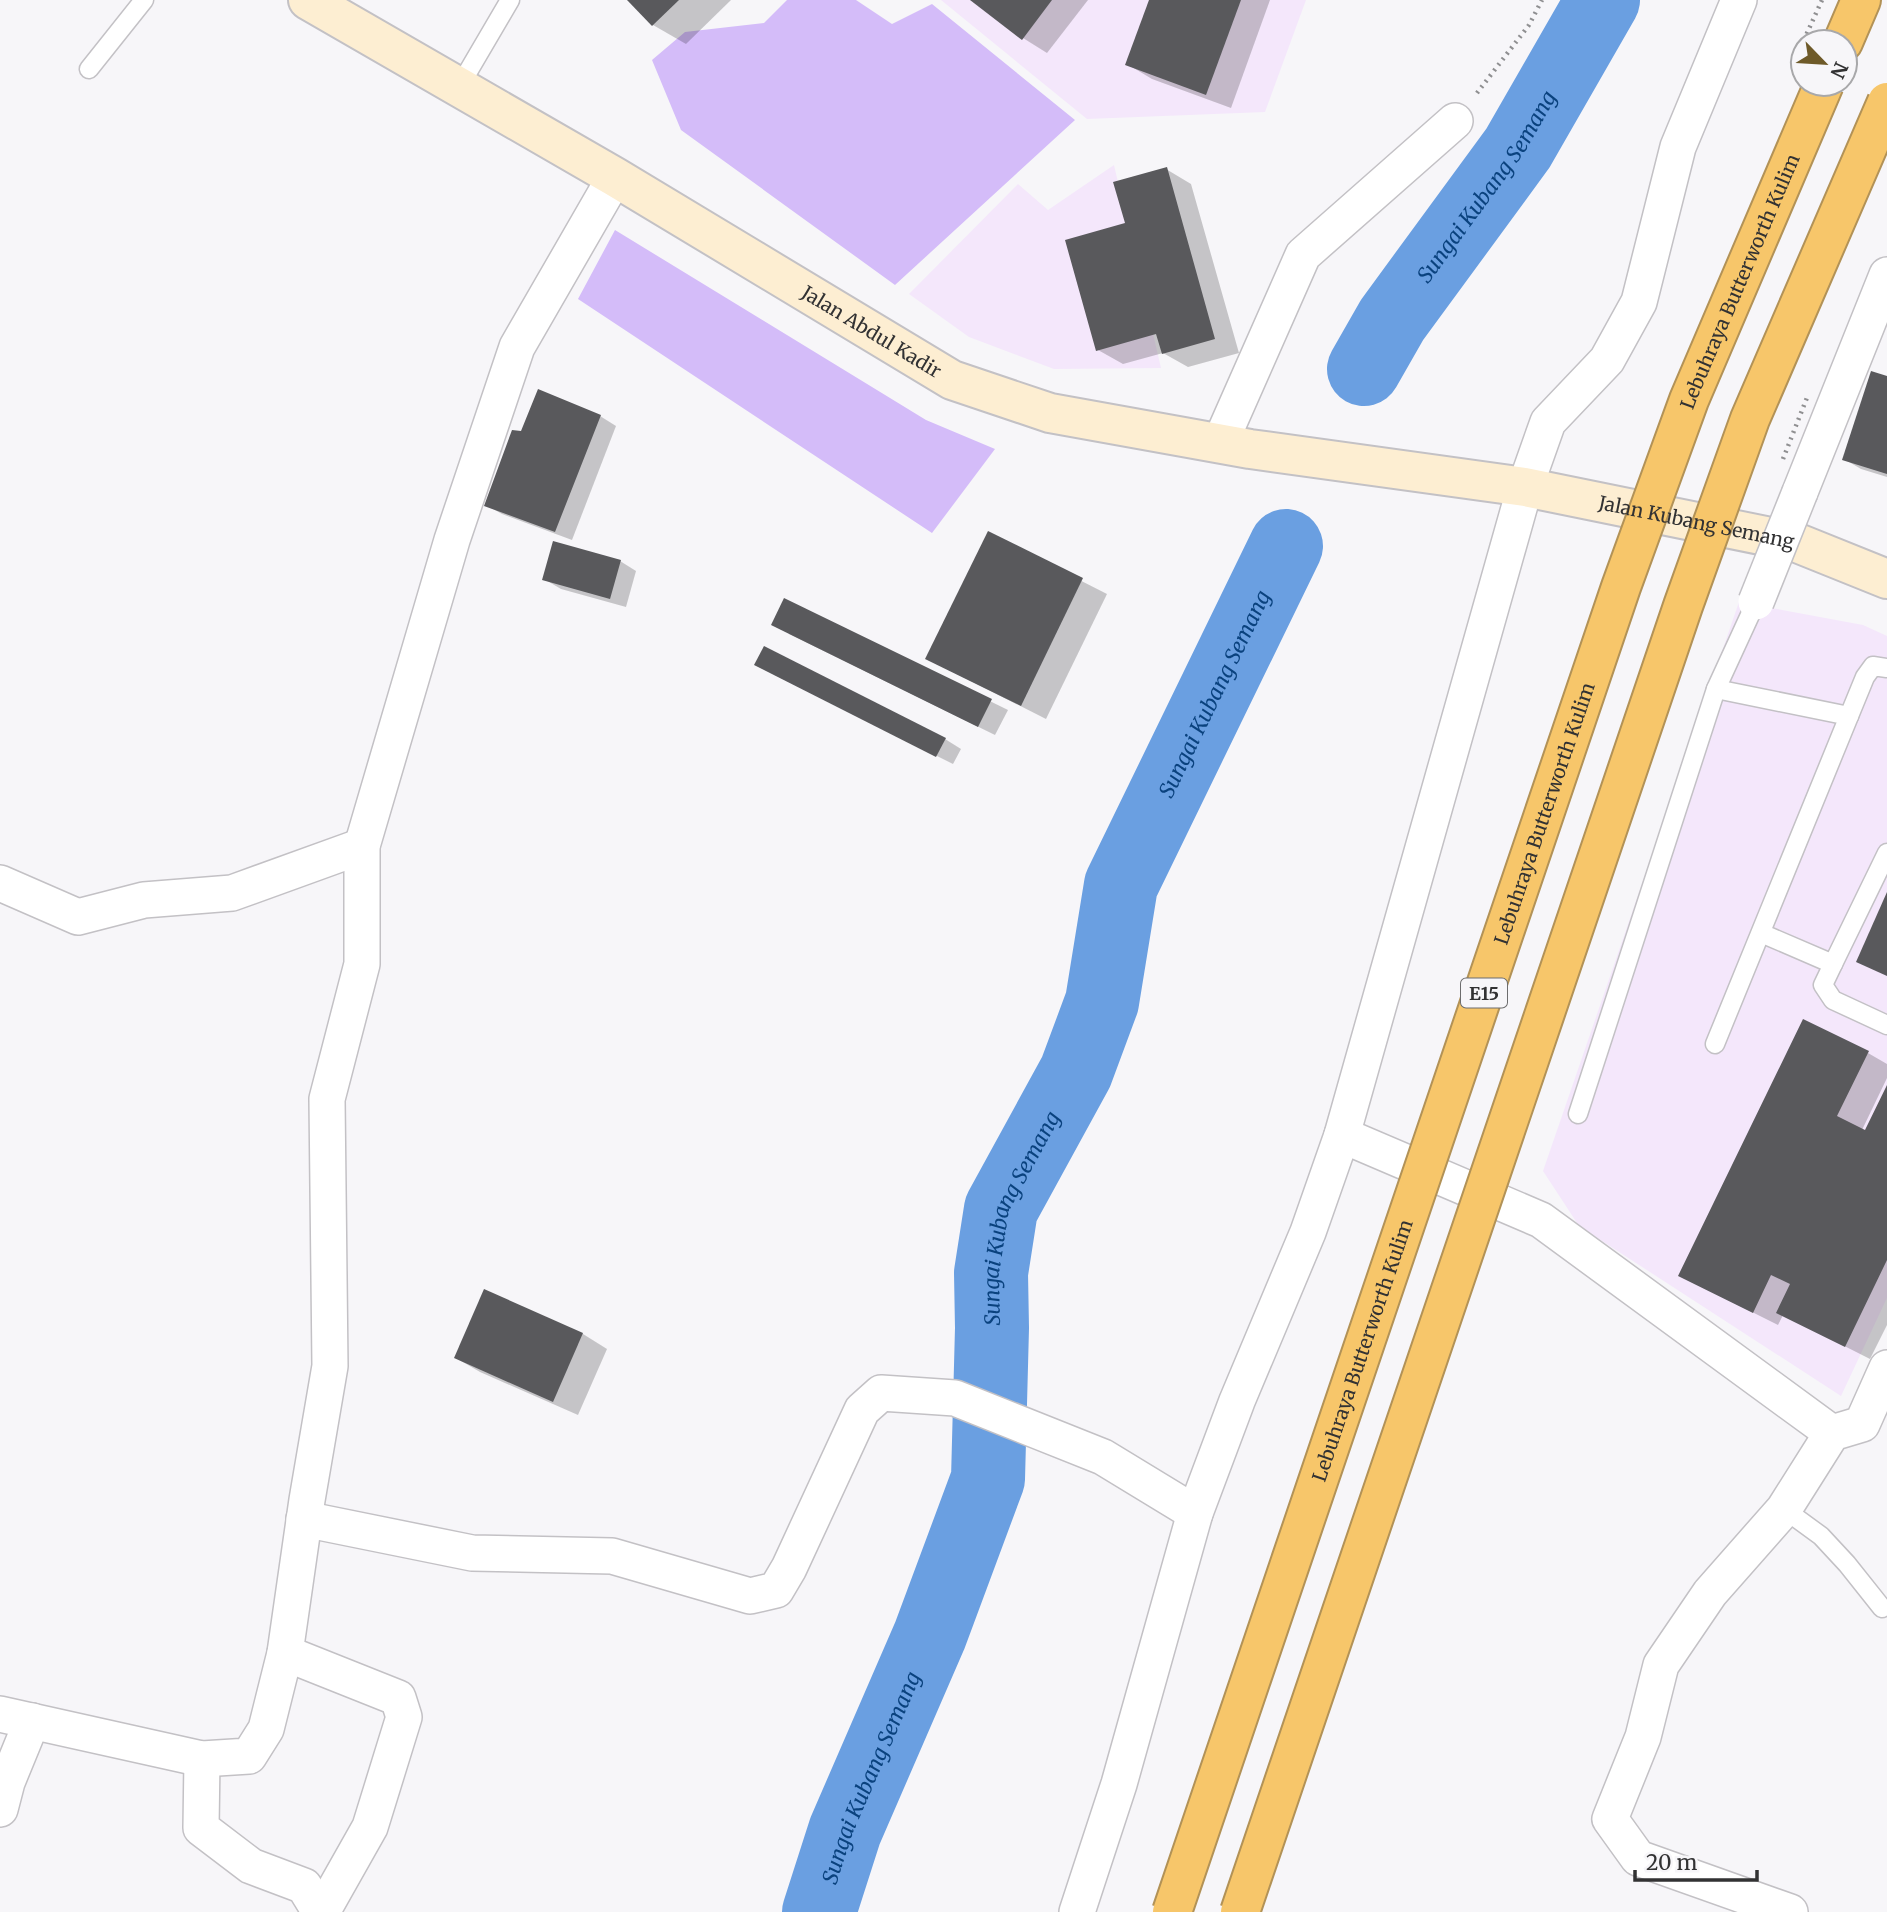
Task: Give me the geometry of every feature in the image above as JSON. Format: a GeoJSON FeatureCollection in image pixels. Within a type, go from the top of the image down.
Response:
{"type":"FeatureCollection","features":[{"type":"Feature","properties":{"kind":"highway"},"geometry":{"type":"LineString","coordinates":[[1849,28],[1861,0]]}},
{"type":"Feature","properties":{"kind":"highway","name":"Lebuhraya Butterworth Kulim"},"geometry":{"type":"LineString","coordinates":[[1172,1912],[1621,587],[1689,400],[1818,98]]}},
{"type":"Feature","properties":{"kind":"highway"},"geometry":{"type":"LineString","coordinates":[[1240,1912],[1683,606],[1751,419],[1887,102]]}},
{"type":"Feature","properties":{"kind":"main road","name":"Jalan Abdul Kadir"},"geometry":{"type":"LineString","coordinates":[[307,0],[338,11],[459,87],[615,177],[952,380],[1050,413],[1235,446],[1513,485]]}},
{"type":"Feature","properties":{"kind":"main road","name":"Jalan Kubang Semang"},"geometry":{"type":"LineString","coordinates":[[1513,485],[1795,542],[1887,579]]}},
{"type":"Feature","properties":{"kind":"street"},"geometry":{"type":"LineString","coordinates":[[1077,1912],[1119,1784],[1195,1513],[1237,1401],[1308,1232],[1342,1135],[1513,485],[1549,422],[1608,359],[1639,303],[1678,147],[1739,0]]}},
{"type":"Feature","properties":{"kind":"street"},"geometry":{"type":"LineString","coordinates":[[1235,446],[1303,255],[1455,121]]}},
{"type":"Feature","properties":{"kind":"street"},"geometry":{"type":"LineString","coordinates":[[0,1809],[7,1782],[16,1717],[202,1759],[249,1756],[266,1728],[285,1653],[330,1366],[327,1099],[362,964],[362,846],[452,540],[517,347],[615,177]]}},
{"type":"Feature","properties":{"kind":"street"},"geometry":{"type":"LineString","coordinates":[[1756,602],[1887,275]]}},
{"type":"Feature","properties":{"kind":"street"},"geometry":{"type":"LineString","coordinates":[[0,883],[78,917],[144,900],[232,893],[362,846]]}},
{"type":"Feature","properties":{"kind":"street"},"geometry":{"type":"LineString","coordinates":[[1342,1135],[1541,1220],[1832,1433]]}},
{"type":"Feature","properties":{"kind":"street"},"geometry":{"type":"LineString","coordinates":[[1790,1912],[1638,1858],[1611,1819],[1643,1737],[1661,1665],[1710,1592],[1784,1509],[1832,1433],[1862,1424],[1887,1368]]}},
{"type":"Feature","properties":{"kind":"street"},"geometry":{"type":"LineString","coordinates":[[304,1519],[472,1553],[612,1556],[750,1597],[776,1590],[789,1568],[862,1410],[881,1394],[955,1398],[1103,1457],[1195,1513]]}},
{"type":"Feature","properties":{"kind":"street"},"geometry":{"type":"LineString","coordinates":[[202,1759],[201,1828],[251,1866],[304,1886],[321,1912],[370,1827],[404,1717],[398,1698],[285,1653]]}},
{"type":"Feature","properties":{"kind":"lane"},"geometry":{"type":"LineString","coordinates":[[89,69],[144,0]]}},
{"type":"Feature","properties":{"kind":"lane"},"geometry":{"type":"LineString","coordinates":[[459,87],[510,0]]}},
{"type":"Feature","properties":{"kind":"lane"},"geometry":{"type":"LineString","coordinates":[[1578,1114],[1716,688],[1756,602]]}},
{"type":"Feature","properties":{"kind":"lane"},"geometry":{"type":"LineString","coordinates":[[1715,1044],[1865,677],[1873,666],[1887,668]]}},
{"type":"Feature","properties":{"kind":"lane"},"geometry":{"type":"LineString","coordinates":[[1716,688],[1849,716]]}},
{"type":"Feature","properties":{"kind":"lane"},"geometry":{"type":"LineString","coordinates":[[1887,853],[1823,985],[1833,1000],[1887,1025]]}},
{"type":"Feature","properties":{"kind":"lane"},"geometry":{"type":"LineString","coordinates":[[1761,933],[1833,964]]}},
{"type":"Feature","properties":{"kind":"lane"},"geometry":{"type":"LineString","coordinates":[[1784,1509],[1821,1536],[1882,1608]]}},
{"type":"Feature","properties":{"kind":"path"},"geometry":{"type":"LineString","coordinates":[[1455,121],[1529,25],[1542,0]]}},
{"type":"Feature","properties":{"kind":"shaded area"},"geometry":{"type":"Polygon","coordinates":[[[787,0],[856,0],[892,24],[932,4],[1075,120],[895,285],[681,130],[652,60],[685,32],[764,23],[787,0]]]}},
{"type":"Feature","properties":{"kind":"shaded area"},"geometry":{"type":"Polygon","coordinates":[[[941,0],[1306,0],[1265,112],[1087,119],[941,0]]]}},
{"type":"Feature","properties":{"kind":"shaded area"},"geometry":{"type":"Polygon","coordinates":[[[1114,165],[1161,368],[1054,369],[969,337],[909,294],[1018,184],[1048,210],[1114,165]]]}},
{"type":"Feature","properties":{"kind":"shaded area"},"geometry":{"type":"Polygon","coordinates":[[[615,230],[926,420],[995,449],[932,533],[578,299],[615,230]]]}},
{"type":"Feature","properties":{"kind":"shaded area"},"geometry":{"type":"Polygon","coordinates":[[[1739,602],[1863,625],[1887,636],[1887,1298],[1841,1396],[1579,1226],[1543,1171],[1739,602]]]}},
{"type":"Feature","properties":{"kind":"building"},"geometry":{"type":"Polygon","coordinates":[[[627,0],[679,0],[652,26],[627,0]]]}},
{"type":"Feature","properties":{"kind":"building"},"geometry":{"type":"Polygon","coordinates":[[[970,0],[1052,0],[1022,40],[970,0]]]}},
{"type":"Feature","properties":{"kind":"building"},"geometry":{"type":"Polygon","coordinates":[[[1149,0],[1241,0],[1206,95],[1125,65],[1149,0]]]}},
{"type":"Feature","properties":{"kind":"building"},"geometry":{"type":"Polygon","coordinates":[[[1167,167],[1215,339],[1162,354],[1156,334],[1096,351],[1065,240],[1125,223],[1113,182],[1167,167]]]}},
{"type":"Feature","properties":{"kind":"building"},"geometry":{"type":"Polygon","coordinates":[[[1871,371],[1887,376],[1887,474],[1842,460],[1871,371]]]}},
{"type":"Feature","properties":{"kind":"building"},"geometry":{"type":"Polygon","coordinates":[[[538,389],[601,415],[555,532],[484,506],[512,430],[521,431],[538,389]]]}},
{"type":"Feature","properties":{"kind":"building"},"geometry":{"type":"Polygon","coordinates":[[[988,531],[1083,578],[1021,706],[925,659],[988,531]]]}},
{"type":"Feature","properties":{"kind":"building"},"geometry":{"type":"Polygon","coordinates":[[[553,541],[621,560],[610,599],[542,580],[553,541]]]}},
{"type":"Feature","properties":{"kind":"building"},"geometry":{"type":"Polygon","coordinates":[[[784,598],[992,699],[978,727],[771,625],[784,598]]]}},
{"type":"Feature","properties":{"kind":"building"},"geometry":{"type":"Polygon","coordinates":[[[764,646],[946,738],[936,757],[754,665],[764,646]]]}},
{"type":"Feature","properties":{"kind":"building"},"geometry":{"type":"Polygon","coordinates":[[[1887,892],[1887,976],[1856,962],[1887,892]]]}},
{"type":"Feature","properties":{"kind":"building"},"geometry":{"type":"Polygon","coordinates":[[[1803,1019],[1869,1051],[1837,1116],[1865,1130],[1887,1085],[1887,1260],[1845,1347],[1776,1313],[1790,1284],[1771,1275],[1753,1313],[1678,1276],[1803,1019]]]}},
{"type":"Feature","properties":{"kind":"building"},"geometry":{"type":"Polygon","coordinates":[[[484,1289],[583,1333],[553,1402],[454,1358],[484,1289]]]}},
{"type":"Feature","properties":{"kind":"waterway","name":"Sungai Kubang Semang"},"geometry":{"type":"LineString","coordinates":[[1364,369],[1392,320],[1518,148],[1603,0]]}},
{"type":"Feature","properties":{"kind":"waterway","name":"Sungai Kubang Semang"},"geometry":{"type":"LineString","coordinates":[[819,1912],[845,1831],[930,1635],[988,1479],[991,1273],[1001,1209],[1076,1072],[1102,1002],[1121,885],[1286,546]]}}]}
